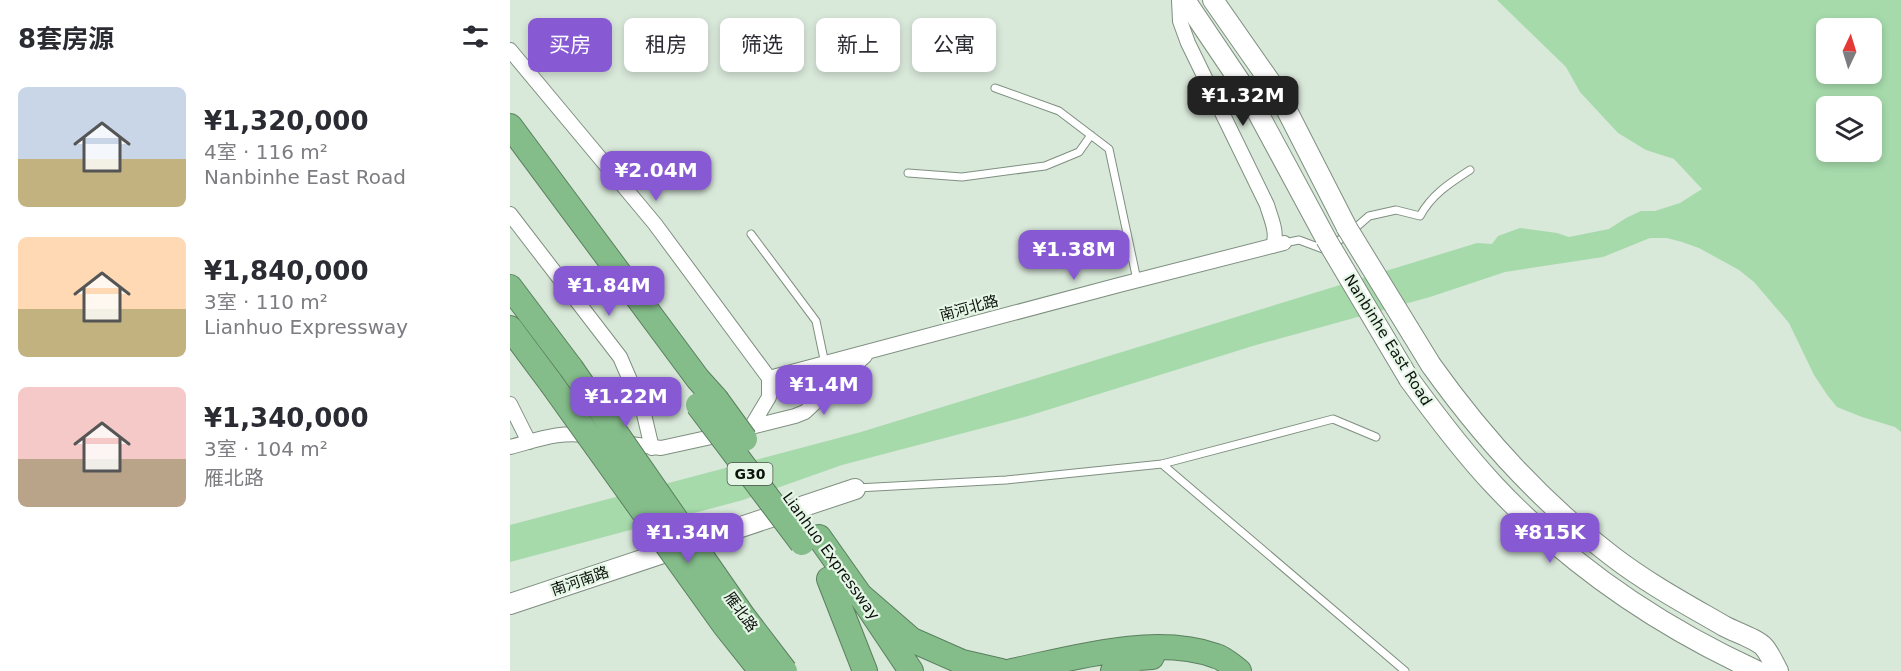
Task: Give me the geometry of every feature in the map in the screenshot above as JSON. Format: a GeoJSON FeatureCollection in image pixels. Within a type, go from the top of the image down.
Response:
{"type":"FeatureCollection","features":[{"type":"Feature","properties":{"kind":"highway","name":"Lianhuo Expressway"},"geometry":{"type":"LineString","coordinates":[[510,126],[698,379],[707,402]]}},
{"type":"Feature","properties":{"kind":"highway","name":"Lianhuo Expressway"},"geometry":{"type":"LineString","coordinates":[[510,150],[707,402],[810,540],[860,595],[911,671]]}},
{"type":"Feature","properties":{"kind":"highway","name":"雁北路"},"geometry":{"type":"LineString","coordinates":[[510,287],[571,368],[743,616],[785,671]]}},
{"type":"Feature","properties":{"kind":"highway","name":"雁北路"},"geometry":{"type":"LineString","coordinates":[[510,327],[725,626],[761,671]]}},
{"type":"Feature","properties":{"kind":"highway","name":"Lianhuo Expressway"},"geometry":{"type":"LineString","coordinates":[[810,540],[829,579],[895,671]]}},
{"type":"Feature","properties":{"kind":"highway"},"geometry":{"type":"LineString","coordinates":[[829,579],[865,671]]}},
{"type":"Feature","properties":{"kind":"highway"},"geometry":{"type":"LineString","coordinates":[[860,595],[912,640],[962,662],[1001,671]]}},
{"type":"Feature","properties":{"kind":"highway"},"geometry":{"type":"LineString","coordinates":[[1012,671],[1109,651],[1148,647],[1187,650],[1218,656],[1239,671]]}},
{"type":"Feature","properties":{"kind":"highway"},"geometry":{"type":"LineString","coordinates":[[1113,671],[1138,658],[1158,656],[1177,656],[1199,662],[1216,671]]}},
{"type":"Feature","properties":{"kind":"main road","name":"Nanbinhe East Road"},"geometry":{"type":"LineString","coordinates":[[1185,0],[1245,89],[1326,239],[1409,379],[1449,433],[1519,510],[1571,557],[1656,616],[1756,671]]}},
{"type":"Feature","properties":{"kind":"main road","name":"Nanbinhe East Road"},"geometry":{"type":"LineString","coordinates":[[1213,0],[1278,93],[1347,228],[1431,365],[1464,411],[1498,452],[1578,530],[1669,595],[1763,646],[1778,671]]}},
{"type":"Feature","properties":{"kind":"main road","name":"南河南路"},"geometry":{"type":"LineString","coordinates":[[510,604],[855,489]]}},
{"type":"Feature","properties":{"kind":"street"},"geometry":{"type":"LineString","coordinates":[[1179,0],[1180,21],[1188,43],[1267,205],[1278,245]]}},
{"type":"Feature","properties":{"kind":"street"},"geometry":{"type":"LineString","coordinates":[[510,50],[655,224],[769,378],[769,397],[751,427]]}},
{"type":"Feature","properties":{"kind":"street"},"geometry":{"type":"LineString","coordinates":[[510,214],[620,357],[644,410],[652,448]]}},
{"type":"Feature","properties":{"kind":"street","name":"南河北路"},"geometry":{"type":"LineString","coordinates":[[769,378],[1278,245]]}},
{"type":"Feature","properties":{"kind":"street","name":"南河北路"},"geometry":{"type":"LineString","coordinates":[[510,447],[556,435],[577,434],[652,448],[680,445],[795,416],[805,412],[862,358],[872,352]]}},
{"type":"Feature","properties":{"kind":"street"},"geometry":{"type":"LineString","coordinates":[[510,404],[529,442]]}},
{"type":"Feature","properties":{"kind":"lane"},"geometry":{"type":"LineString","coordinates":[[995,88],[1059,111],[1109,149],[1137,280]]}},
{"type":"Feature","properties":{"kind":"lane"},"geometry":{"type":"LineString","coordinates":[[908,173],[962,177],[1045,166],[1079,152],[1091,135]]}},
{"type":"Feature","properties":{"kind":"lane"},"geometry":{"type":"LineString","coordinates":[[1278,245],[1299,240],[1323,249],[1345,237],[1369,216],[1396,210],[1420,216],[1428,203],[1470,170]]}},
{"type":"Feature","properties":{"kind":"lane"},"geometry":{"type":"LineString","coordinates":[[751,234],[816,321],[825,364]]}},
{"type":"Feature","properties":{"kind":"lane"},"geometry":{"type":"LineString","coordinates":[[855,489],[1006,480],[1162,464],[1333,419],[1376,437]]}},
{"type":"Feature","properties":{"kind":"lane"},"geometry":{"type":"LineString","coordinates":[[1162,464],[1405,671]]}},
{"type":"Feature","properties":{"kind":"shaded area"},"geometry":{"type":"Polygon","coordinates":[[[1497,0],[1901,0],[1901,432],[1895,427],[1837,407],[1814,375],[1789,323],[1754,282],[1739,270],[1699,248],[1667,238],[1650,238],[1603,257],[1505,272],[1430,297],[1256,345],[1028,416],[842,465],[743,500],[510,562],[510,525],[861,432],[1477,243],[1492,244],[1498,236],[1520,228],[1569,237],[1609,229],[1641,211],[1655,211],[1680,203],[1702,189],[1674,159],[1646,150],[1618,133],[1580,92],[1566,67],[1497,0]]]}}]}
